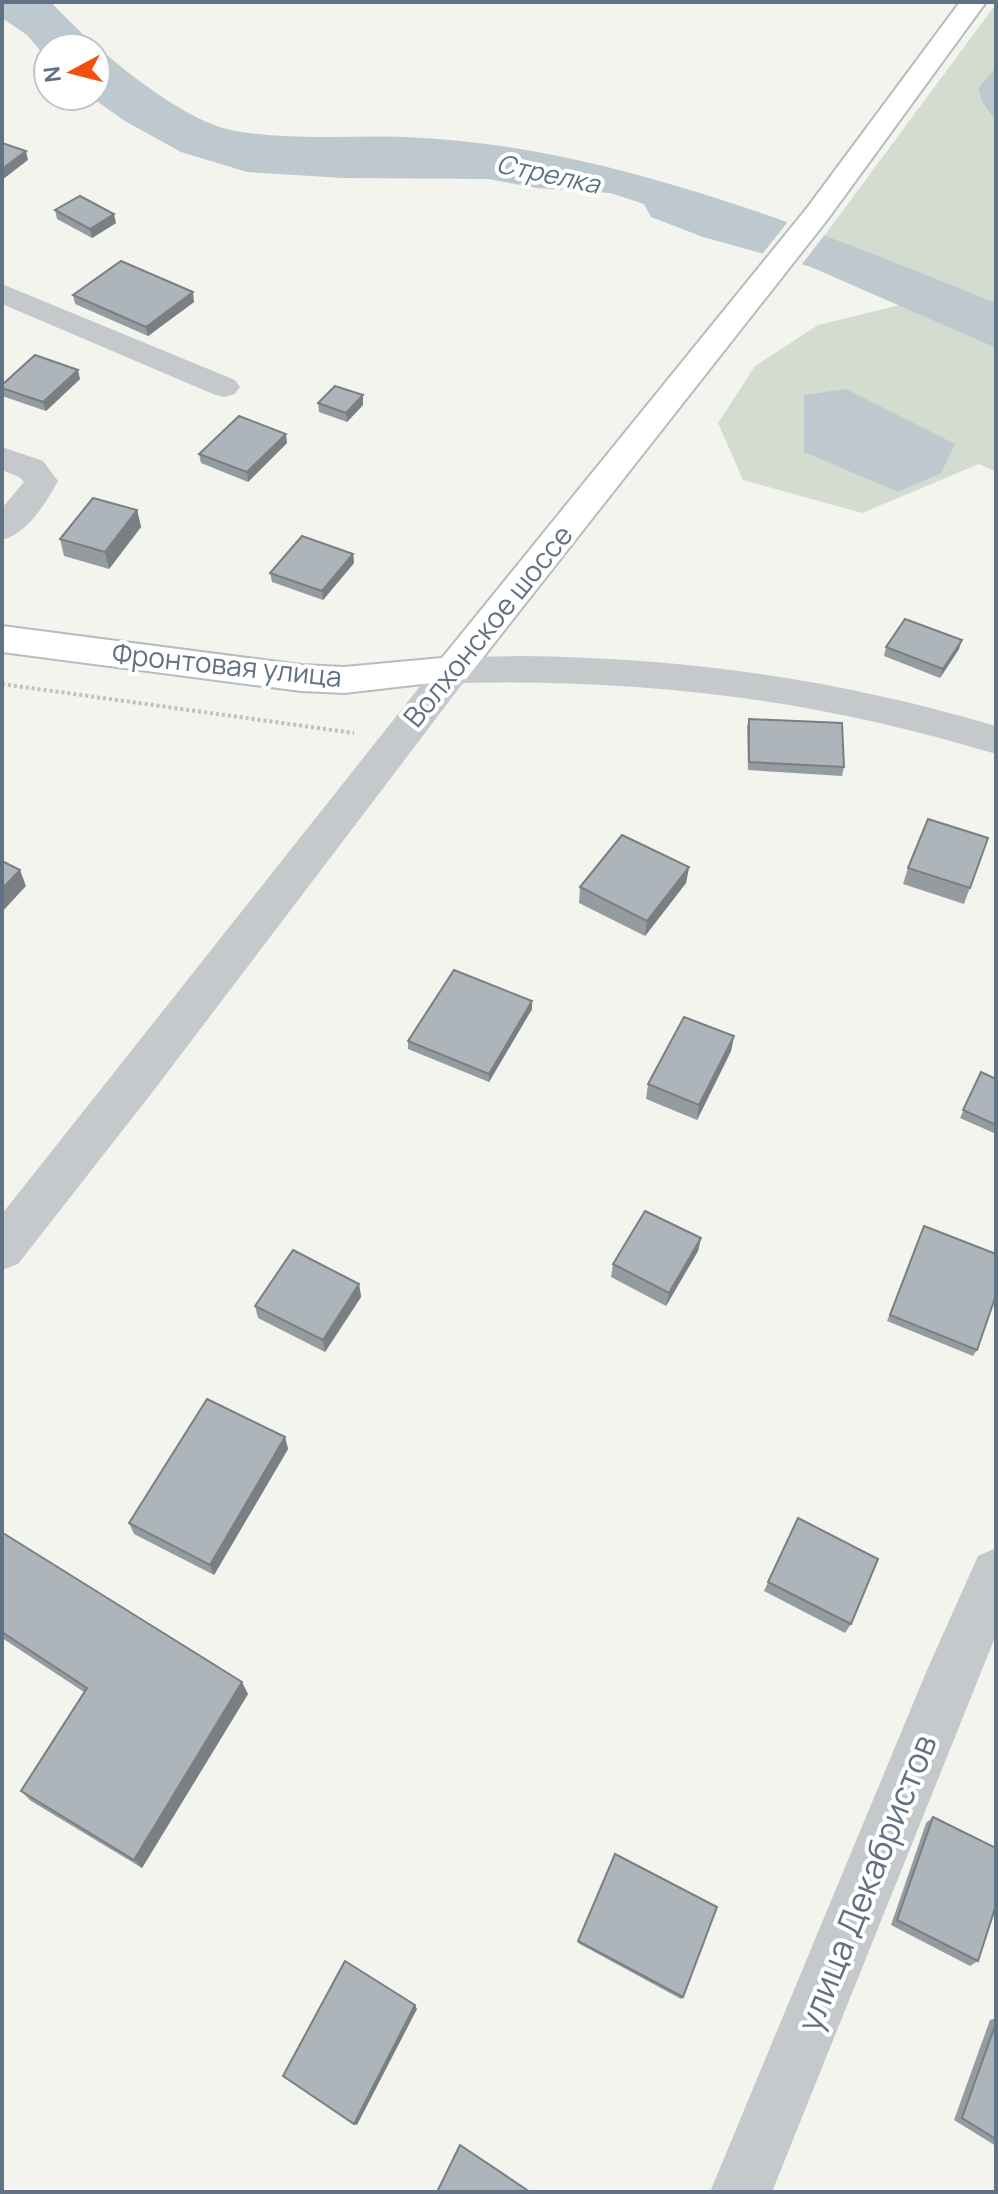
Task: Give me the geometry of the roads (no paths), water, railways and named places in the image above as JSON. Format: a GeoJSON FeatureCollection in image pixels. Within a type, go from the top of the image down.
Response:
{"type":"FeatureCollection","features":[{"type":"Feature","properties":{"kind":"main road","name":"Волхонское шоссе"},"geometry":{"type":"LineString","coordinates":[[453,670],[817,214],[973,2]]}},
{"type":"Feature","properties":{"kind":"main road","name":"Фронтовая улица"},"geometry":{"type":"LineString","coordinates":[[2,639],[301,678],[344,680],[453,670]]}},
{"type":"Feature","properties":{"kind":"street"},"geometry":{"type":"LineString","coordinates":[[8,304],[224,387]]}},
{"type":"Feature","properties":{"kind":"street"},"geometry":{"type":"LineString","coordinates":[[2,458],[31,469],[41,481],[33,496],[2,529]]}},
{"type":"Feature","properties":{"kind":"street"},"geometry":{"type":"LineString","coordinates":[[453,670],[535,667],[690,675],[790,689],[882,707],[996,740]]}},
{"type":"Feature","properties":{"kind":"street","name":"Волхонское шоссе"},"geometry":{"type":"LineString","coordinates":[[2,1249],[453,670]]}},
{"type":"Feature","properties":{"kind":"street","name":"улица Декабристов"},"geometry":{"type":"LineString","coordinates":[[741,2192],[996,1574]]}},
{"type":"Feature","properties":{"kind":"water"},"geometry":{"type":"Polygon","coordinates":[[[2,2],[51,2],[81,32],[32,32],[32,41],[2,18],[2,2]]]}},
{"type":"Feature","properties":{"kind":"water","name":"Стрелка"},"geometry":{"type":"Polygon","coordinates":[[[112,60],[185,111],[231,130],[296,137],[431,138],[554,155],[653,179],[753,210],[996,303],[996,348],[811,267],[703,237],[651,217],[644,204],[610,193],[537,188],[488,179],[343,178],[247,172],[181,152],[112,112],[112,60]]]}},
{"type":"Feature","properties":{"kind":"water"},"geometry":{"type":"Polygon","coordinates":[[[996,67],[996,122],[981,100],[978,88],[996,67]]]}},
{"type":"Feature","properties":{"kind":"water"},"geometry":{"type":"Polygon","coordinates":[[[846,389],[955,444],[941,473],[898,492],[804,452],[804,395],[846,389]]]}}]}
